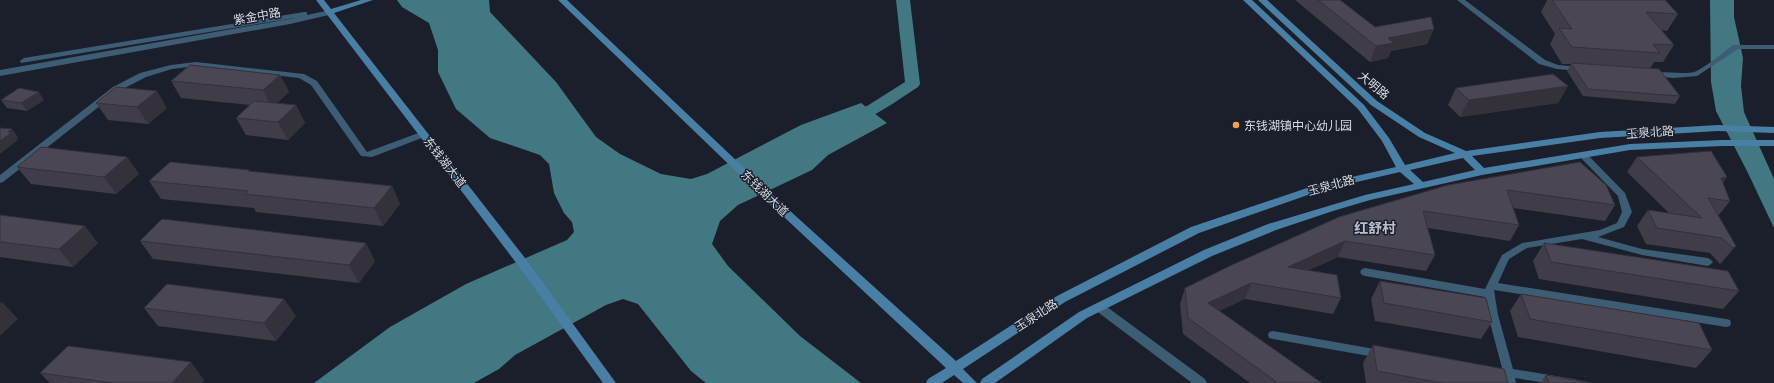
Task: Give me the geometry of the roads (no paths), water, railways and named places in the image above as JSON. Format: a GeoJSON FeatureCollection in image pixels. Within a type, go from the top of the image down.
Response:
{"type":"FeatureCollection","features":[{"type":"Feature","properties":{"kind":"street","name":"东钱湖大道"},"geometry":{"type":"LineString","coordinates":[[320,0],[521,261],[610,383]]}},
{"type":"Feature","properties":{"kind":"street"},"geometry":{"type":"LineString","coordinates":[[330,12],[369,0]]}},
{"type":"Feature","properties":{"kind":"street","name":"东钱湖大道"},"geometry":{"type":"LineString","coordinates":[[562,0],[774,202],[971,383]]}},
{"type":"Feature","properties":{"kind":"street","name":"大明路"},"geometry":{"type":"LineString","coordinates":[[1247,0],[1360,107],[1386,140],[1401,167],[1422,185]]}},
{"type":"Feature","properties":{"kind":"street","name":"大明路"},"geometry":{"type":"LineString","coordinates":[[1262,0],[1374,103],[1422,135],[1465,154],[1482,172]]}},
{"type":"Feature","properties":{"kind":"street","name":"紫金中路"},"geometry":{"type":"LineString","coordinates":[[0,66],[292,15],[330,12]]}},
{"type":"Feature","properties":{"kind":"street","name":"紫金中路"},"geometry":{"type":"LineString","coordinates":[[0,73],[290,22],[330,12]]}},
{"type":"Feature","properties":{"kind":"street","name":"玉泉北路"},"geometry":{"type":"LineString","coordinates":[[932,383],[1061,299],[1195,230],[1320,187],[1401,167],[1465,154],[1600,135],[1718,128],[1774,130]]}},
{"type":"Feature","properties":{"kind":"street","name":"玉泉北路"},"geometry":{"type":"LineString","coordinates":[[986,383],[1083,316],[1208,253],[1272,227],[1369,197],[1482,172],[1630,147],[1722,143],[1771,143]]}},
{"type":"Feature","properties":{"kind":"street"},"geometry":{"type":"LineString","coordinates":[[1099,307],[1201,383]]}},
{"type":"Feature","properties":{"kind":"lane"},"geometry":{"type":"LineString","coordinates":[[1461,0],[1542,62],[1558,67],[1590,70]]}},
{"type":"Feature","properties":{"kind":"lane"},"geometry":{"type":"LineString","coordinates":[[1643,74],[1689,76],[1696,74],[1736,47],[1774,47]]}},
{"type":"Feature","properties":{"kind":"lane"},"geometry":{"type":"LineString","coordinates":[[0,180],[116,89],[143,75],[196,64],[301,76],[314,83],[364,154],[369,156],[424,134]]}},
{"type":"Feature","properties":{"kind":"lane"},"geometry":{"type":"LineString","coordinates":[[1510,378],[1493,315],[1490,290],[1505,257],[1525,245],[1602,233],[1621,225],[1628,212],[1622,195],[1583,155]]}},
{"type":"Feature","properties":{"kind":"lane"},"geometry":{"type":"LineString","coordinates":[[1580,236],[1642,252],[1708,262]]}},
{"type":"Feature","properties":{"kind":"lane"},"geometry":{"type":"LineString","coordinates":[[1365,272],[1726,323]]}},
{"type":"Feature","properties":{"kind":"lane"},"geometry":{"type":"LineString","coordinates":[[1273,335],[1391,356]]}},
{"type":"Feature","properties":{"kind":"lane"},"geometry":{"type":"LineString","coordinates":[[1493,372],[1510,378],[1574,383]]}},
{"type":"Feature","properties":{"kind":"water"},"geometry":{"type":"Polygon","coordinates":[[[397,0],[489,0],[490,12],[556,82],[596,137],[620,154],[661,174],[691,179],[707,174],[801,125],[861,103],[887,123],[828,155],[812,170],[738,205],[720,221],[712,244],[728,266],[800,336],[861,383],[706,383],[691,371],[638,304],[623,299],[606,305],[515,355],[499,369],[474,383],[314,383],[390,327],[466,284],[567,240],[574,232],[572,222],[564,213],[554,193],[549,164],[540,155],[490,138],[456,109],[438,72],[438,50],[429,23],[402,7],[397,0]]]}},
{"type":"Feature","properties":{"kind":"water"},"geometry":{"type":"Polygon","coordinates":[[[1710,0],[1734,0],[1734,17],[1743,58],[1741,86],[1744,112],[1774,179],[1774,228],[1716,111],[1711,82],[1710,0]]]}},
{"type":"Feature","properties":{"kind":"waterway"},"geometry":{"type":"LineString","coordinates":[[849,120],[872,109],[913,84],[903,0]]}},
{"type":"Feature","properties":{"kind":"place","name":"东钱湖镇中心幼儿园"},"geometry":{"type":"Point","coordinates":[1236,125]}},
{"type":"Feature","properties":{"kind":"district","name":"红舒村"},"geometry":{"type":"Point","coordinates":[1375,228]}}]}
